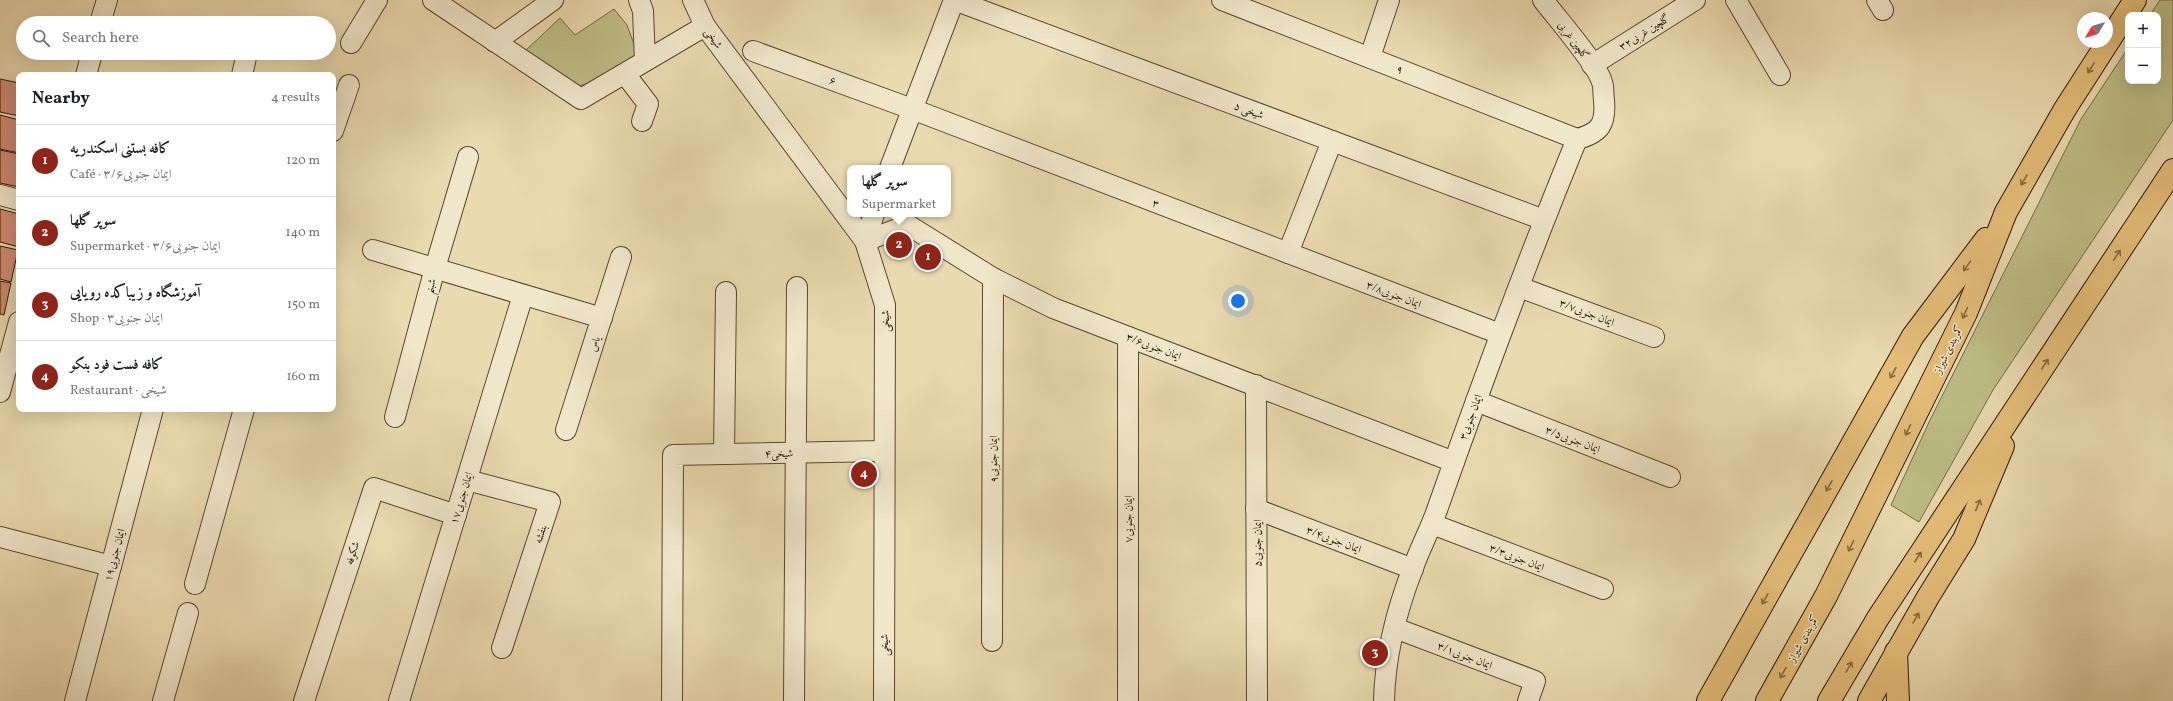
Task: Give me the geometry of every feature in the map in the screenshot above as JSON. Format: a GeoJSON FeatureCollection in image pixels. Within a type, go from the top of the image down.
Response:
{"type":"FeatureCollection","features":[{"type":"Feature","properties":{"kind":"highway","name":"کمربندی شیراز"},"geometry":{"type":"LineString","coordinates":[[1767,701],[1826,596],[1966,313],[2006,212],[2066,109],[2134,0]]}},
{"type":"Feature","properties":{"kind":"highway"},"geometry":{"type":"LineString","coordinates":[[1829,701],[1878,618],[2173,170]]}},
{"type":"Feature","properties":{"kind":"highway"},"geometry":{"type":"LineString","coordinates":[[1708,701],[1913,336],[1947,294],[2006,212]]}},
{"type":"Feature","properties":{"kind":"highway"},"geometry":{"type":"LineString","coordinates":[[1869,701],[1896,652],[1964,539],[2024,396]]}},
{"type":"Feature","properties":{"kind":"highway"},"geometry":{"type":"LineString","coordinates":[[1896,652],[1898,701]]}},
{"type":"Feature","properties":{"kind":"street"},"geometry":{"type":"LineString","coordinates":[[102,16],[107,0]]}},
{"type":"Feature","properties":{"kind":"street"},"geometry":{"type":"LineString","coordinates":[[352,44],[377,0]]}},
{"type":"Feature","properties":{"kind":"street"},"geometry":{"type":"LineString","coordinates":[[433,0],[581,100],[705,26]]}},
{"type":"Feature","properties":{"kind":"street"},"geometry":{"type":"LineString","coordinates":[[495,42],[553,0]]}},
{"type":"Feature","properties":{"kind":"street"},"geometry":{"type":"LineString","coordinates":[[639,0],[642,11],[645,61]]}},
{"type":"Feature","properties":{"kind":"street","name":"شیخی"},"geometry":{"type":"LineString","coordinates":[[693,0],[705,26],[847,217]]}},
{"type":"Feature","properties":{"kind":"street"},"geometry":{"type":"LineString","coordinates":[[891,165],[954,0]]}},
{"type":"Feature","properties":{"kind":"street","name":"شیخی ۵"},"geometry":{"type":"LineString","coordinates":[[954,0],[1544,220]]}},
{"type":"Feature","properties":{"kind":"street","name":"۹"},"geometry":{"type":"LineString","coordinates":[[1222,0],[1577,139]]}},
{"type":"Feature","properties":{"kind":"street"},"geometry":{"type":"LineString","coordinates":[[1370,57],[1389,0]]}},
{"type":"Feature","properties":{"kind":"street","name":"گلچین غربی"},"geometry":{"type":"LineString","coordinates":[[1543,0],[1597,73]]}},
{"type":"Feature","properties":{"kind":"street","name":"گلچین غربی۳۲"},"geometry":{"type":"LineString","coordinates":[[1597,73],[1695,0]]}},
{"type":"Feature","properties":{"kind":"street"},"geometry":{"type":"LineString","coordinates":[[1736,0],[1780,75]]}},
{"type":"Feature","properties":{"kind":"street","name":"۶"},"geometry":{"type":"LineString","coordinates":[[753,51],[912,109]]}},
{"type":"Feature","properties":{"kind":"street"},"geometry":{"type":"LineString","coordinates":[[87,72],[90,60]]}},
{"type":"Feature","properties":{"kind":"street"},"geometry":{"type":"LineString","coordinates":[[243,72],[245,60]]}},
{"type":"Feature","properties":{"kind":"street"},"geometry":{"type":"LineString","coordinates":[[1577,139],[1590,136],[1603,124],[1605,115],[1597,73]]}},
{"type":"Feature","properties":{"kind":"street"},"geometry":{"type":"LineString","coordinates":[[625,74],[648,104],[642,121]]}},
{"type":"Feature","properties":{"kind":"street"},"geometry":{"type":"LineString","coordinates":[[336,123],[348,85]]}},
{"type":"Feature","properties":{"kind":"street","name":"۳"},"geometry":{"type":"LineString","coordinates":[[912,109],[1288,253]]}},
{"type":"Feature","properties":{"kind":"street","name":"ایمان جنوبی۳"},"geometry":{"type":"LineString","coordinates":[[1384,701],[1395,628],[1413,569],[1432,524],[1500,334],[1577,139]]}},
{"type":"Feature","properties":{"kind":"street"},"geometry":{"type":"LineString","coordinates":[[1288,253],[1332,141]]}},
{"type":"Feature","properties":{"kind":"street","name":"شبنم"},"geometry":{"type":"LineString","coordinates":[[394,417],[435,268],[468,157]]}},
{"type":"Feature","properties":{"kind":"street"},"geometry":{"type":"LineString","coordinates":[[0,195],[16,199]]}},
{"type":"Feature","properties":{"kind":"street","name":"شیخی"},"geometry":{"type":"LineString","coordinates":[[847,217],[865,241],[885,305],[884,701]]}},
{"type":"Feature","properties":{"kind":"street"},"geometry":{"type":"LineString","coordinates":[[865,241],[873,217]]}},
{"type":"Feature","properties":{"kind":"street","name":"ایمان جنوبی۳/۶"},"geometry":{"type":"LineString","coordinates":[[865,241],[908,225],[993,278],[1053,308],[1454,462]]}},
{"type":"Feature","properties":{"kind":"street"},"geometry":{"type":"LineString","coordinates":[[373,250],[602,318]]}},
{"type":"Feature","properties":{"kind":"street","name":"ایمان جنوبی۳/۸"},"geometry":{"type":"LineString","coordinates":[[1288,253],[1500,334]]}},
{"type":"Feature","properties":{"kind":"street","name":"یاس"},"geometry":{"type":"LineString","coordinates":[[566,430],[621,257]]}},
{"type":"Feature","properties":{"kind":"street","name":"ایمان جنوبی۹"},"geometry":{"type":"LineString","coordinates":[[992,641],[993,278]]}},
{"type":"Feature","properties":{"kind":"street"},"geometry":{"type":"LineString","coordinates":[[794,701],[797,287]]}},
{"type":"Feature","properties":{"kind":"street","name":"ایمان جنوبی۳/۷"},"geometry":{"type":"LineString","coordinates":[[1519,287],[1654,337]]}},
{"type":"Feature","properties":{"kind":"street"},"geometry":{"type":"LineString","coordinates":[[724,454],[726,292]]}},
{"type":"Feature","properties":{"kind":"street","name":"ایمان جنوبی۱۷"},"geometry":{"type":"LineString","coordinates":[[399,701],[524,295]]}},
{"type":"Feature","properties":{"kind":"street"},"geometry":{"type":"LineString","coordinates":[[0,392],[16,333]]}},
{"type":"Feature","properties":{"kind":"street","name":"ایمان جنوبی۷"},"geometry":{"type":"LineString","coordinates":[[1128,337],[1128,701]]}},
{"type":"Feature","properties":{"kind":"street","name":"ایمان جنوبی۵"},"geometry":{"type":"LineString","coordinates":[[1256,386],[1258,701]]}},
{"type":"Feature","properties":{"kind":"street","name":"ایمان جنوبی۳/۵"},"geometry":{"type":"LineString","coordinates":[[1476,401],[1670,477]]}},
{"type":"Feature","properties":{"kind":"street","name":"ایمان جنوبی۱۹"},"geometry":{"type":"LineString","coordinates":[[75,701],[152,412]]}},
{"type":"Feature","properties":{"kind":"street"},"geometry":{"type":"LineString","coordinates":[[195,584],[243,412]]}},
{"type":"Feature","properties":{"kind":"street","name":"شیخی۴"},"geometry":{"type":"LineString","coordinates":[[672,701],[673,454],[884,451]]}},
{"type":"Feature","properties":{"kind":"street","name":"بنفشه"},"geometry":{"type":"LineString","coordinates":[[466,480],[550,502],[502,648]]}},
{"type":"Feature","properties":{"kind":"street","name":"شکوفه"},"geometry":{"type":"LineString","coordinates":[[304,701],[374,488],[456,515]]}},
{"type":"Feature","properties":{"kind":"street","name":"ایمان جنوبی۳/۴"},"geometry":{"type":"LineString","coordinates":[[1256,508],[1413,569]]}},
{"type":"Feature","properties":{"kind":"street","name":"ایمان جنوبی۳/۳"},"geometry":{"type":"LineString","coordinates":[[1432,524],[1603,589]]}},
{"type":"Feature","properties":{"kind":"street"},"geometry":{"type":"LineString","coordinates":[[0,536],[111,566]]}},
{"type":"Feature","properties":{"kind":"street"},"geometry":{"type":"LineString","coordinates":[[163,701],[188,613]]}},
{"type":"Feature","properties":{"kind":"street","name":"ایمان جنوبی۳/۱"},"geometry":{"type":"LineString","coordinates":[[1395,628],[1535,682],[1528,701]]}},
{"type":"Feature","properties":{"kind":"shaded area"},"geometry":{"type":"Polygon","coordinates":[[[2160,0],[2173,0],[2173,120],[1993,390],[1919,522],[1891,505],[1930,420],[2081,119],[2125,53],[2125,84],[2161,84],[2161,12],[2152,12],[2160,0]]]}},
{"type":"Feature","properties":{"kind":"shaded area"},"geometry":{"type":"Polygon","coordinates":[[[614,9],[627,25],[638,55],[601,78],[580,86],[524,52],[560,18],[575,35],[614,9]]]}},
{"type":"Feature","properties":{"kind":"building"},"geometry":{"type":"Polygon","coordinates":[[[0,79],[16,82],[16,115],[0,112],[0,79]]]}},
{"type":"Feature","properties":{"kind":"building"},"geometry":{"type":"Polygon","coordinates":[[[0,115],[16,119],[16,152],[0,149],[0,115]]]}},
{"type":"Feature","properties":{"kind":"building"},"geometry":{"type":"Polygon","coordinates":[[[0,150],[16,153],[16,186],[0,183],[0,150]]]}},
{"type":"Feature","properties":{"kind":"building"},"geometry":{"type":"Polygon","coordinates":[[[0,209],[16,213],[16,246],[0,242],[0,209]]]}},
{"type":"Feature","properties":{"kind":"building"},"geometry":{"type":"Polygon","coordinates":[[[0,246],[16,250],[16,259],[11,282],[0,279],[0,246]]]}},
{"type":"Feature","properties":{"kind":"building"},"geometry":{"type":"Polygon","coordinates":[[[0,281],[11,283],[4,315],[0,314],[0,281]]]}},
{"type":"Feature","properties":{"kind":"place","name":"سوپر گلها"},"geometry":{"type":"Point","coordinates":[899,245]}},
{"type":"Feature","properties":{"kind":"place","name":"کافه بستنی اسکندریه"},"geometry":{"type":"Point","coordinates":[928,257]}},
{"type":"Feature","properties":{"kind":"place","name":"کافه فست فود بنکو"},"geometry":{"type":"Point","coordinates":[864,474]}},
{"type":"Feature","properties":{"kind":"place","name":"آموزشگاه و زیباکده رویایی"},"geometry":{"type":"Point","coordinates":[1375,653]}}]}
